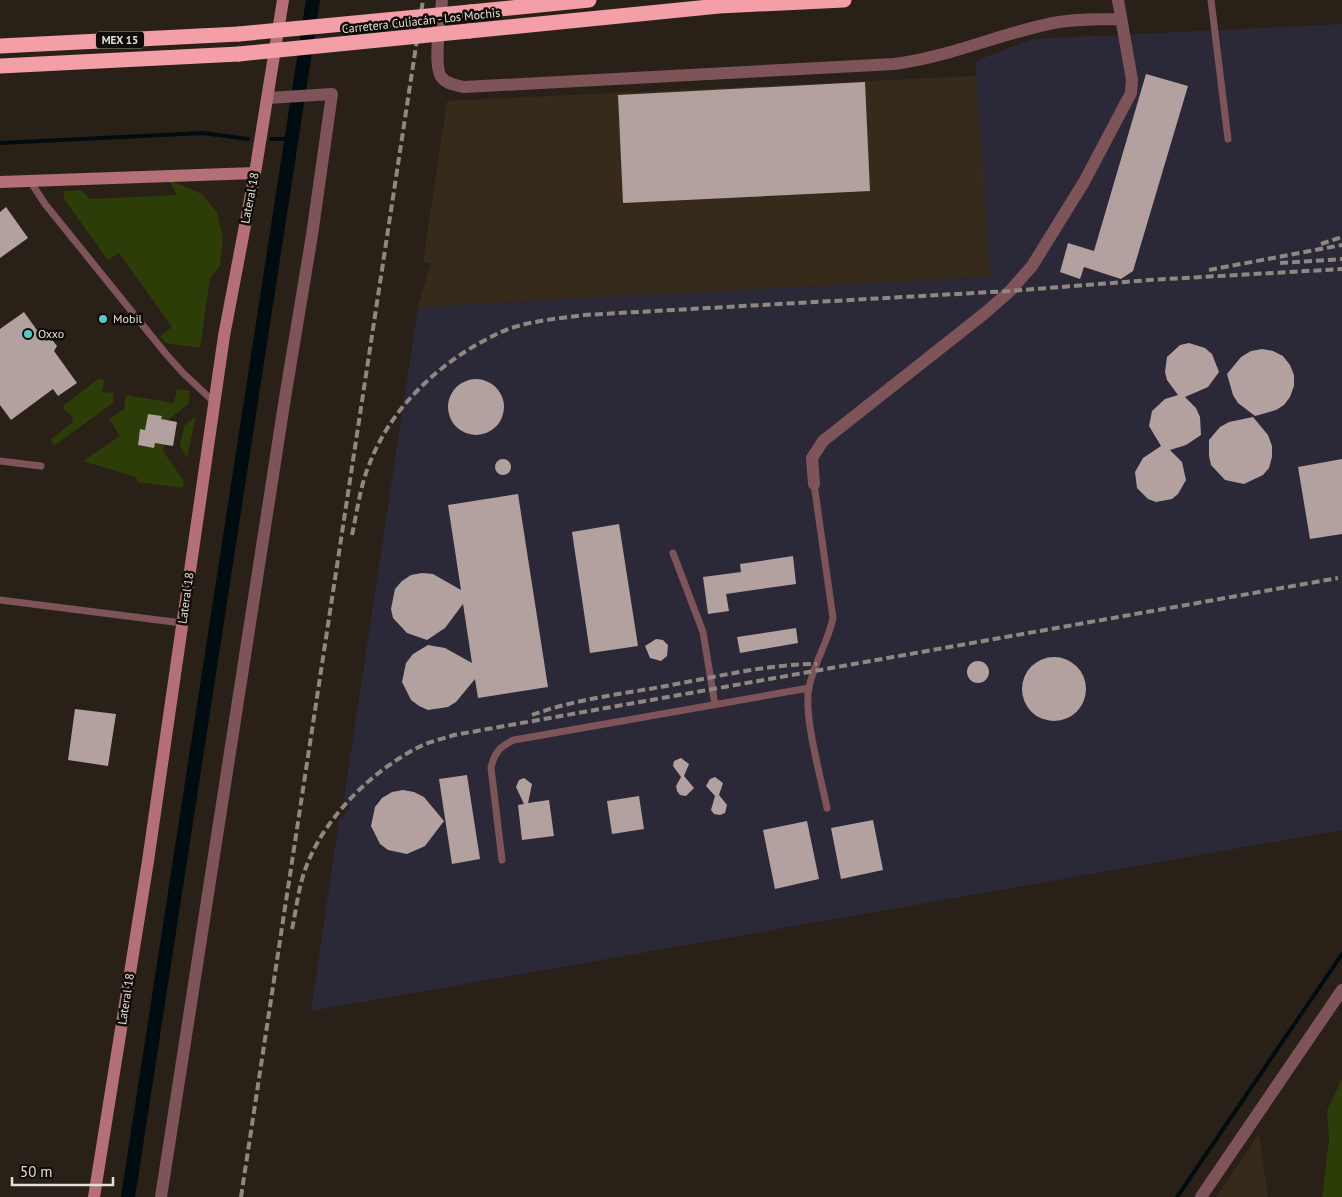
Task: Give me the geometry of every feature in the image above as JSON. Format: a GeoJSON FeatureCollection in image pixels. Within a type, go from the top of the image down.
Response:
{"type":"FeatureCollection","features":[{"type":"Feature","properties":{"kind":"highway","name":"Carretera Culiacán - Los Mochis"},"geometry":{"type":"LineString","coordinates":[[0,46],[239,34],[589,0]]}},
{"type":"Feature","properties":{"kind":"highway","name":"Carretera Culiacán - Los Mochis"},"geometry":{"type":"LineString","coordinates":[[0,66],[239,54],[720,6],[844,0]]}},
{"type":"Feature","properties":{"kind":"street","name":"Lateral 18"},"geometry":{"type":"LineString","coordinates":[[94,1197],[148,861],[214,402],[255,173],[273,97],[283,0]]}},
{"type":"Feature","properties":{"kind":"street"},"geometry":{"type":"LineString","coordinates":[[442,0],[437,68],[442,78],[446,81],[464,87],[894,64],[935,58],[991,39],[1052,24],[1080,19],[1121,19]]}},
{"type":"Feature","properties":{"kind":"street"},"geometry":{"type":"LineString","coordinates":[[814,484],[812,458],[817,447],[985,314],[1010,291],[1032,266],[1084,182],[1131,92],[1132,80],[1118,0]]}},
{"type":"Feature","properties":{"kind":"street"},"geometry":{"type":"LineString","coordinates":[[160,1197],[284,398],[312,235],[332,94],[273,97]]}},
{"type":"Feature","properties":{"kind":"street"},"geometry":{"type":"LineString","coordinates":[[0,182],[255,173]]}},
{"type":"Feature","properties":{"kind":"street"},"geometry":{"type":"LineString","coordinates":[[1201,1197],[1342,990]]}},
{"type":"Feature","properties":{"kind":"lane"},"geometry":{"type":"LineString","coordinates":[[1211,0],[1228,139]]}},
{"type":"Feature","properties":{"kind":"lane"},"geometry":{"type":"LineString","coordinates":[[30,180],[45,204],[166,354],[183,374],[214,402]]}},
{"type":"Feature","properties":{"kind":"lane"},"geometry":{"type":"LineString","coordinates":[[0,461],[41,466]]}},
{"type":"Feature","properties":{"kind":"lane"},"geometry":{"type":"LineString","coordinates":[[814,484],[833,618],[809,688],[808,711],[827,808]]}},
{"type":"Feature","properties":{"kind":"lane"},"geometry":{"type":"LineString","coordinates":[[673,553],[703,632],[715,705]]}},
{"type":"Feature","properties":{"kind":"lane"},"geometry":{"type":"LineString","coordinates":[[0,600],[182,624]]}},
{"type":"Feature","properties":{"kind":"lane"},"geometry":{"type":"LineString","coordinates":[[502,860],[491,768],[493,757],[501,746],[514,740],[809,688]]}},
{"type":"Feature","properties":{"kind":"shaded area"},"geometry":{"type":"Polygon","coordinates":[[[1342,24],[1342,830],[311,1011],[339,820],[350,808],[344,798],[418,307],[990,277],[975,61],[1032,39],[1342,24]]]}},
{"type":"Feature","properties":{"kind":"shaded area"},"geometry":{"type":"Polygon","coordinates":[[[976,76],[991,277],[418,307],[431,263],[423,262],[447,101],[976,76]]]}},
{"type":"Feature","properties":{"kind":"shaded area"},"geometry":{"type":"Polygon","coordinates":[[[1259,1134],[1268,1197],[1216,1197],[1259,1134]]]}},
{"type":"Feature","properties":{"kind":"green space"},"geometry":{"type":"Polygon","coordinates":[[[169,180],[202,194],[217,212],[223,237],[220,266],[210,278],[200,348],[166,343],[160,336],[172,327],[119,253],[108,260],[64,199],[64,191],[81,190],[90,199],[177,195],[169,180]]]}},
{"type":"Feature","properties":{"kind":"green space"},"geometry":{"type":"Polygon","coordinates":[[[98,379],[104,380],[102,392],[114,393],[113,403],[55,445],[53,444],[51,439],[73,422],[72,416],[64,410],[63,406],[98,379]]]}},
{"type":"Feature","properties":{"kind":"green space"},"geometry":{"type":"Polygon","coordinates":[[[177,389],[190,391],[188,404],[167,421],[161,420],[161,416],[148,414],[145,430],[140,429],[138,445],[154,448],[155,443],[164,444],[163,451],[184,481],[183,488],[138,482],[136,477],[83,461],[120,436],[109,419],[124,409],[126,395],[174,403],[177,389]]]}},
{"type":"Feature","properties":{"kind":"green space"},"geometry":{"type":"Polygon","coordinates":[[[196,416],[187,458],[180,446],[184,426],[196,416]]]}},
{"type":"Feature","properties":{"kind":"green space"},"geometry":{"type":"Polygon","coordinates":[[[1342,1078],[1342,1197],[1322,1197],[1329,1140],[1327,1111],[1342,1078]]]}},
{"type":"Feature","properties":{"kind":"building"},"geometry":{"type":"Polygon","coordinates":[[[1146,74],[1188,86],[1133,271],[1121,279],[1084,267],[1080,279],[1060,272],[1068,243],[1094,251],[1146,74]]]}},
{"type":"Feature","properties":{"kind":"building"},"geometry":{"type":"Polygon","coordinates":[[[865,82],[870,191],[623,203],[618,95],[865,82]]]}},
{"type":"Feature","properties":{"kind":"building"},"geometry":{"type":"Polygon","coordinates":[[[6,207],[28,238],[0,258],[0,212],[6,207]]]}},
{"type":"Feature","properties":{"kind":"building"},"geometry":{"type":"Polygon","coordinates":[[[24,312],[39,333],[42,330],[44,333],[46,332],[57,346],[54,351],[77,383],[58,396],[53,389],[11,420],[0,405],[0,329],[24,312]]]}},
{"type":"Feature","properties":{"kind":"building"},"geometry":{"type":"Polygon","coordinates":[[[1189,343],[1205,348],[1212,354],[1219,372],[1208,387],[1185,397],[1196,408],[1200,417],[1201,435],[1186,445],[1170,450],[1182,462],[1186,480],[1178,494],[1172,499],[1156,502],[1148,499],[1137,488],[1135,472],[1143,458],[1161,446],[1149,426],[1152,411],[1165,399],[1178,395],[1167,380],[1165,372],[1167,357],[1180,345],[1189,343]]]}},
{"type":"Feature","properties":{"kind":"building"},"geometry":{"type":"Polygon","coordinates":[[[1262,349],[1273,351],[1283,356],[1290,365],[1294,375],[1294,386],[1290,397],[1284,405],[1276,410],[1255,416],[1238,403],[1233,395],[1227,374],[1241,357],[1251,351],[1262,349]]]}},
{"type":"Feature","properties":{"kind":"building"},"geometry":{"type":"Polygon","coordinates":[[[470,379],[482,379],[492,383],[500,391],[504,407],[500,423],[492,431],[482,435],[470,435],[460,431],[452,423],[448,413],[448,401],[452,391],[460,383],[470,379]]]}},
{"type":"Feature","properties":{"kind":"building"},"geometry":{"type":"Polygon","coordinates":[[[148,414],[162,416],[161,419],[177,422],[173,446],[155,443],[154,448],[138,445],[140,429],[145,430],[148,414]]]}},
{"type":"Feature","properties":{"kind":"building"},"geometry":{"type":"Polygon","coordinates":[[[1253,417],[1268,435],[1272,446],[1269,468],[1263,475],[1244,484],[1225,480],[1211,465],[1209,440],[1220,427],[1229,422],[1253,417]]]}},
{"type":"Feature","properties":{"kind":"building"},"geometry":{"type":"Polygon","coordinates":[[[503,459],[509,461],[511,467],[509,473],[503,475],[497,473],[495,467],[497,461],[503,459]]]}},
{"type":"Feature","properties":{"kind":"building"},"geometry":{"type":"Polygon","coordinates":[[[1342,459],[1342,534],[1310,539],[1298,467],[1342,459]]]}},
{"type":"Feature","properties":{"kind":"building"},"geometry":{"type":"Polygon","coordinates":[[[518,494],[548,687],[478,698],[475,679],[456,702],[448,707],[428,710],[411,700],[402,682],[406,663],[413,654],[428,645],[445,648],[472,663],[463,604],[445,628],[427,640],[407,633],[393,618],[391,609],[395,589],[411,575],[422,573],[433,574],[461,590],[448,505],[518,494]]]}},
{"type":"Feature","properties":{"kind":"building"},"geometry":{"type":"Polygon","coordinates":[[[619,524],[638,646],[590,653],[572,532],[619,524]]]}},
{"type":"Feature","properties":{"kind":"building"},"geometry":{"type":"Polygon","coordinates":[[[793,556],[796,584],[726,594],[729,611],[708,614],[703,577],[741,572],[740,564],[793,556]]]}},
{"type":"Feature","properties":{"kind":"building"},"geometry":{"type":"Polygon","coordinates":[[[796,628],[798,643],[740,653],[737,637],[796,628]]]}},
{"type":"Feature","properties":{"kind":"building"},"geometry":{"type":"Polygon","coordinates":[[[656,639],[663,640],[668,645],[667,656],[661,661],[650,658],[645,646],[656,639]]]}},
{"type":"Feature","properties":{"kind":"building"},"geometry":{"type":"Polygon","coordinates":[[[1054,657],[1072,662],[1077,666],[1081,671],[1086,689],[1081,707],[1077,712],[1072,716],[1054,721],[1036,716],[1031,712],[1027,707],[1022,689],[1027,671],[1031,666],[1036,662],[1054,657]]]}},
{"type":"Feature","properties":{"kind":"building"},"geometry":{"type":"Polygon","coordinates":[[[978,661],[986,664],[989,672],[986,680],[978,683],[970,680],[967,672],[970,664],[978,661]]]}},
{"type":"Feature","properties":{"kind":"building"},"geometry":{"type":"Polygon","coordinates":[[[75,709],[116,714],[108,766],[68,760],[75,709]]]}},
{"type":"Feature","properties":{"kind":"building"},"geometry":{"type":"Polygon","coordinates":[[[681,758],[689,764],[684,776],[694,788],[686,796],[680,795],[677,791],[676,786],[681,777],[673,766],[674,761],[681,758]]]}},
{"type":"Feature","properties":{"kind":"building"},"geometry":{"type":"Polygon","coordinates":[[[467,775],[480,859],[452,864],[439,779],[467,775]]]}},
{"type":"Feature","properties":{"kind":"building"},"geometry":{"type":"Polygon","coordinates":[[[715,777],[723,783],[719,795],[727,805],[725,813],[720,815],[714,814],[711,810],[715,796],[706,786],[710,779],[715,777]]]}},
{"type":"Feature","properties":{"kind":"building"},"geometry":{"type":"Polygon","coordinates":[[[524,778],[532,784],[528,803],[549,800],[554,836],[522,840],[518,805],[524,804],[516,787],[519,780],[524,778]]]}},
{"type":"Feature","properties":{"kind":"building"},"geometry":{"type":"Polygon","coordinates":[[[403,790],[414,792],[424,797],[444,821],[425,846],[407,854],[388,850],[380,844],[371,826],[375,807],[382,798],[392,792],[403,790]]]}},
{"type":"Feature","properties":{"kind":"building"},"geometry":{"type":"Polygon","coordinates":[[[639,796],[644,829],[612,834],[607,801],[639,796]]]}},
{"type":"Feature","properties":{"kind":"building"},"geometry":{"type":"Polygon","coordinates":[[[873,820],[883,870],[841,879],[831,828],[873,820]]]}},
{"type":"Feature","properties":{"kind":"building"},"geometry":{"type":"Polygon","coordinates":[[[807,821],[819,879],[775,889],[763,830],[807,821]]]}},
{"type":"Feature","properties":{"kind":"waterway"},"geometry":{"type":"LineString","coordinates":[[128,1197],[313,0]]}},
{"type":"Feature","properties":{"kind":"waterway"},"geometry":{"type":"LineString","coordinates":[[0,143],[203,133],[248,139]]}},
{"type":"Feature","properties":{"kind":"waterway"},"geometry":{"type":"LineString","coordinates":[[271,139],[292,139]]}},
{"type":"Feature","properties":{"kind":"waterway"},"geometry":{"type":"LineString","coordinates":[[1177,1197],[1342,954]]}},
{"type":"Feature","properties":{"kind":"railway"},"geometry":{"type":"LineString","coordinates":[[241,1197],[423,0]]}},
{"type":"Feature","properties":{"kind":"railway"},"geometry":{"type":"LineString","coordinates":[[1321,244],[1342,237]]}},
{"type":"Feature","properties":{"kind":"railway"},"geometry":{"type":"LineString","coordinates":[[1209,270],[1342,245]]}},
{"type":"Feature","properties":{"kind":"railway"},"geometry":{"type":"LineString","coordinates":[[1280,263],[1342,259]]}},
{"type":"Feature","properties":{"kind":"railway"},"geometry":{"type":"LineString","coordinates":[[352,535],[361,491],[369,465],[379,443],[405,404],[421,387],[458,356],[499,333],[519,326],[584,315],[1010,291],[1150,280],[1342,269]]}},
{"type":"Feature","properties":{"kind":"railway"},"geometry":{"type":"LineString","coordinates":[[292,929],[304,873],[312,853],[336,816],[367,783],[384,769],[403,756],[429,743],[454,735],[1338,578]]}},
{"type":"Feature","properties":{"kind":"railway"},"geometry":{"type":"LineString","coordinates":[[532,715],[548,709],[616,694],[779,666],[817,664]]}},
{"type":"Feature","properties":{"kind":"place","name":"Mobil"},"geometry":{"type":"Point","coordinates":[103,319]}},
{"type":"Feature","properties":{"kind":"place","name":"Oxxo"},"geometry":{"type":"Point","coordinates":[28,334]}}]}
